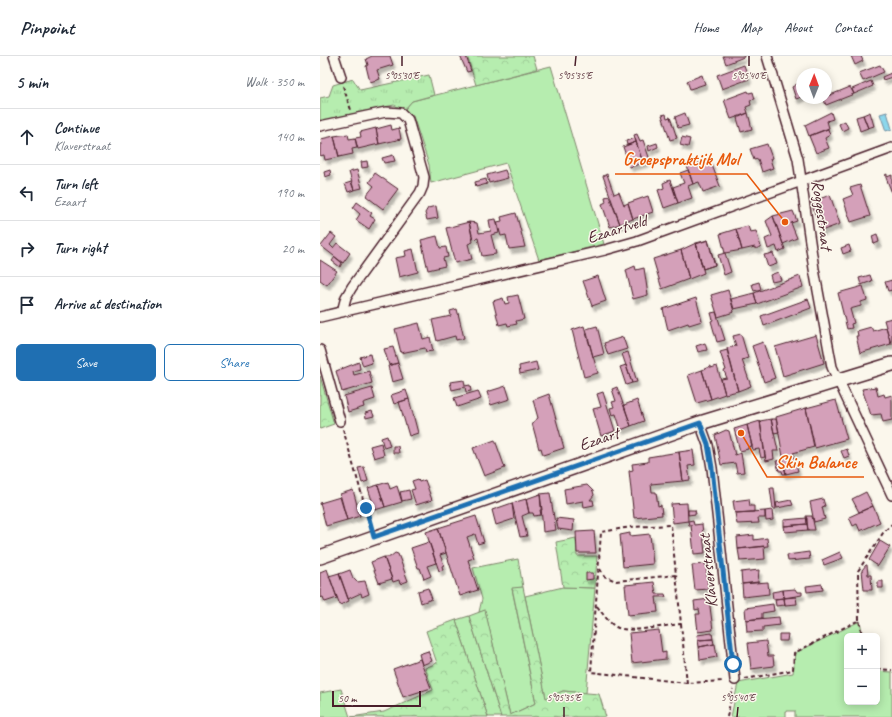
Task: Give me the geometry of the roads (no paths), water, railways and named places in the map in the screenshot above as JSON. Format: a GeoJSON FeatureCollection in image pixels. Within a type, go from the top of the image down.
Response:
{"type":"FeatureCollection","features":[{"type":"Feature","properties":{"kind":"main road","name":"Ezaart"},"geometry":{"type":"LineString","coordinates":[[320,557],[700,423],[892,364]]}},
{"type":"Feature","properties":{"kind":"street"},"geometry":{"type":"LineString","coordinates":[[334,56],[341,77]]}},
{"type":"Feature","properties":{"kind":"street","name":"Roggestraat"},"geometry":{"type":"LineString","coordinates":[[767,56],[798,160],[802,180],[802,193],[832,366],[892,495]]}},
{"type":"Feature","properties":{"kind":"street"},"geometry":{"type":"LineString","coordinates":[[320,126],[353,118],[394,111],[401,113],[408,120],[424,177],[424,186],[420,193],[346,297],[342,312]]}},
{"type":"Feature","properties":{"kind":"street","name":"Ezaartveld"},"geometry":{"type":"LineString","coordinates":[[320,317],[637,241],[892,148]]}},
{"type":"Feature","properties":{"kind":"street"},"geometry":{"type":"LineString","coordinates":[[320,350],[340,421]]}},
{"type":"Feature","properties":{"kind":"street","name":"Klaverstraat"},"geometry":{"type":"LineString","coordinates":[[700,423],[708,444],[712,468],[735,680]]}},
{"type":"Feature","properties":{"kind":"water"},"geometry":{"type":"Polygon","coordinates":[[[887,112],[892,129],[886,131],[880,114],[887,112]]]}},
{"type":"Feature","properties":{"kind":"place","name":"Groepspraktijk Mol"},"geometry":{"type":"Point","coordinates":[785,222]}},
{"type":"Feature","properties":{"kind":"place","name":"Skin Balance"},"geometry":{"type":"Point","coordinates":[741,433]}}]}
